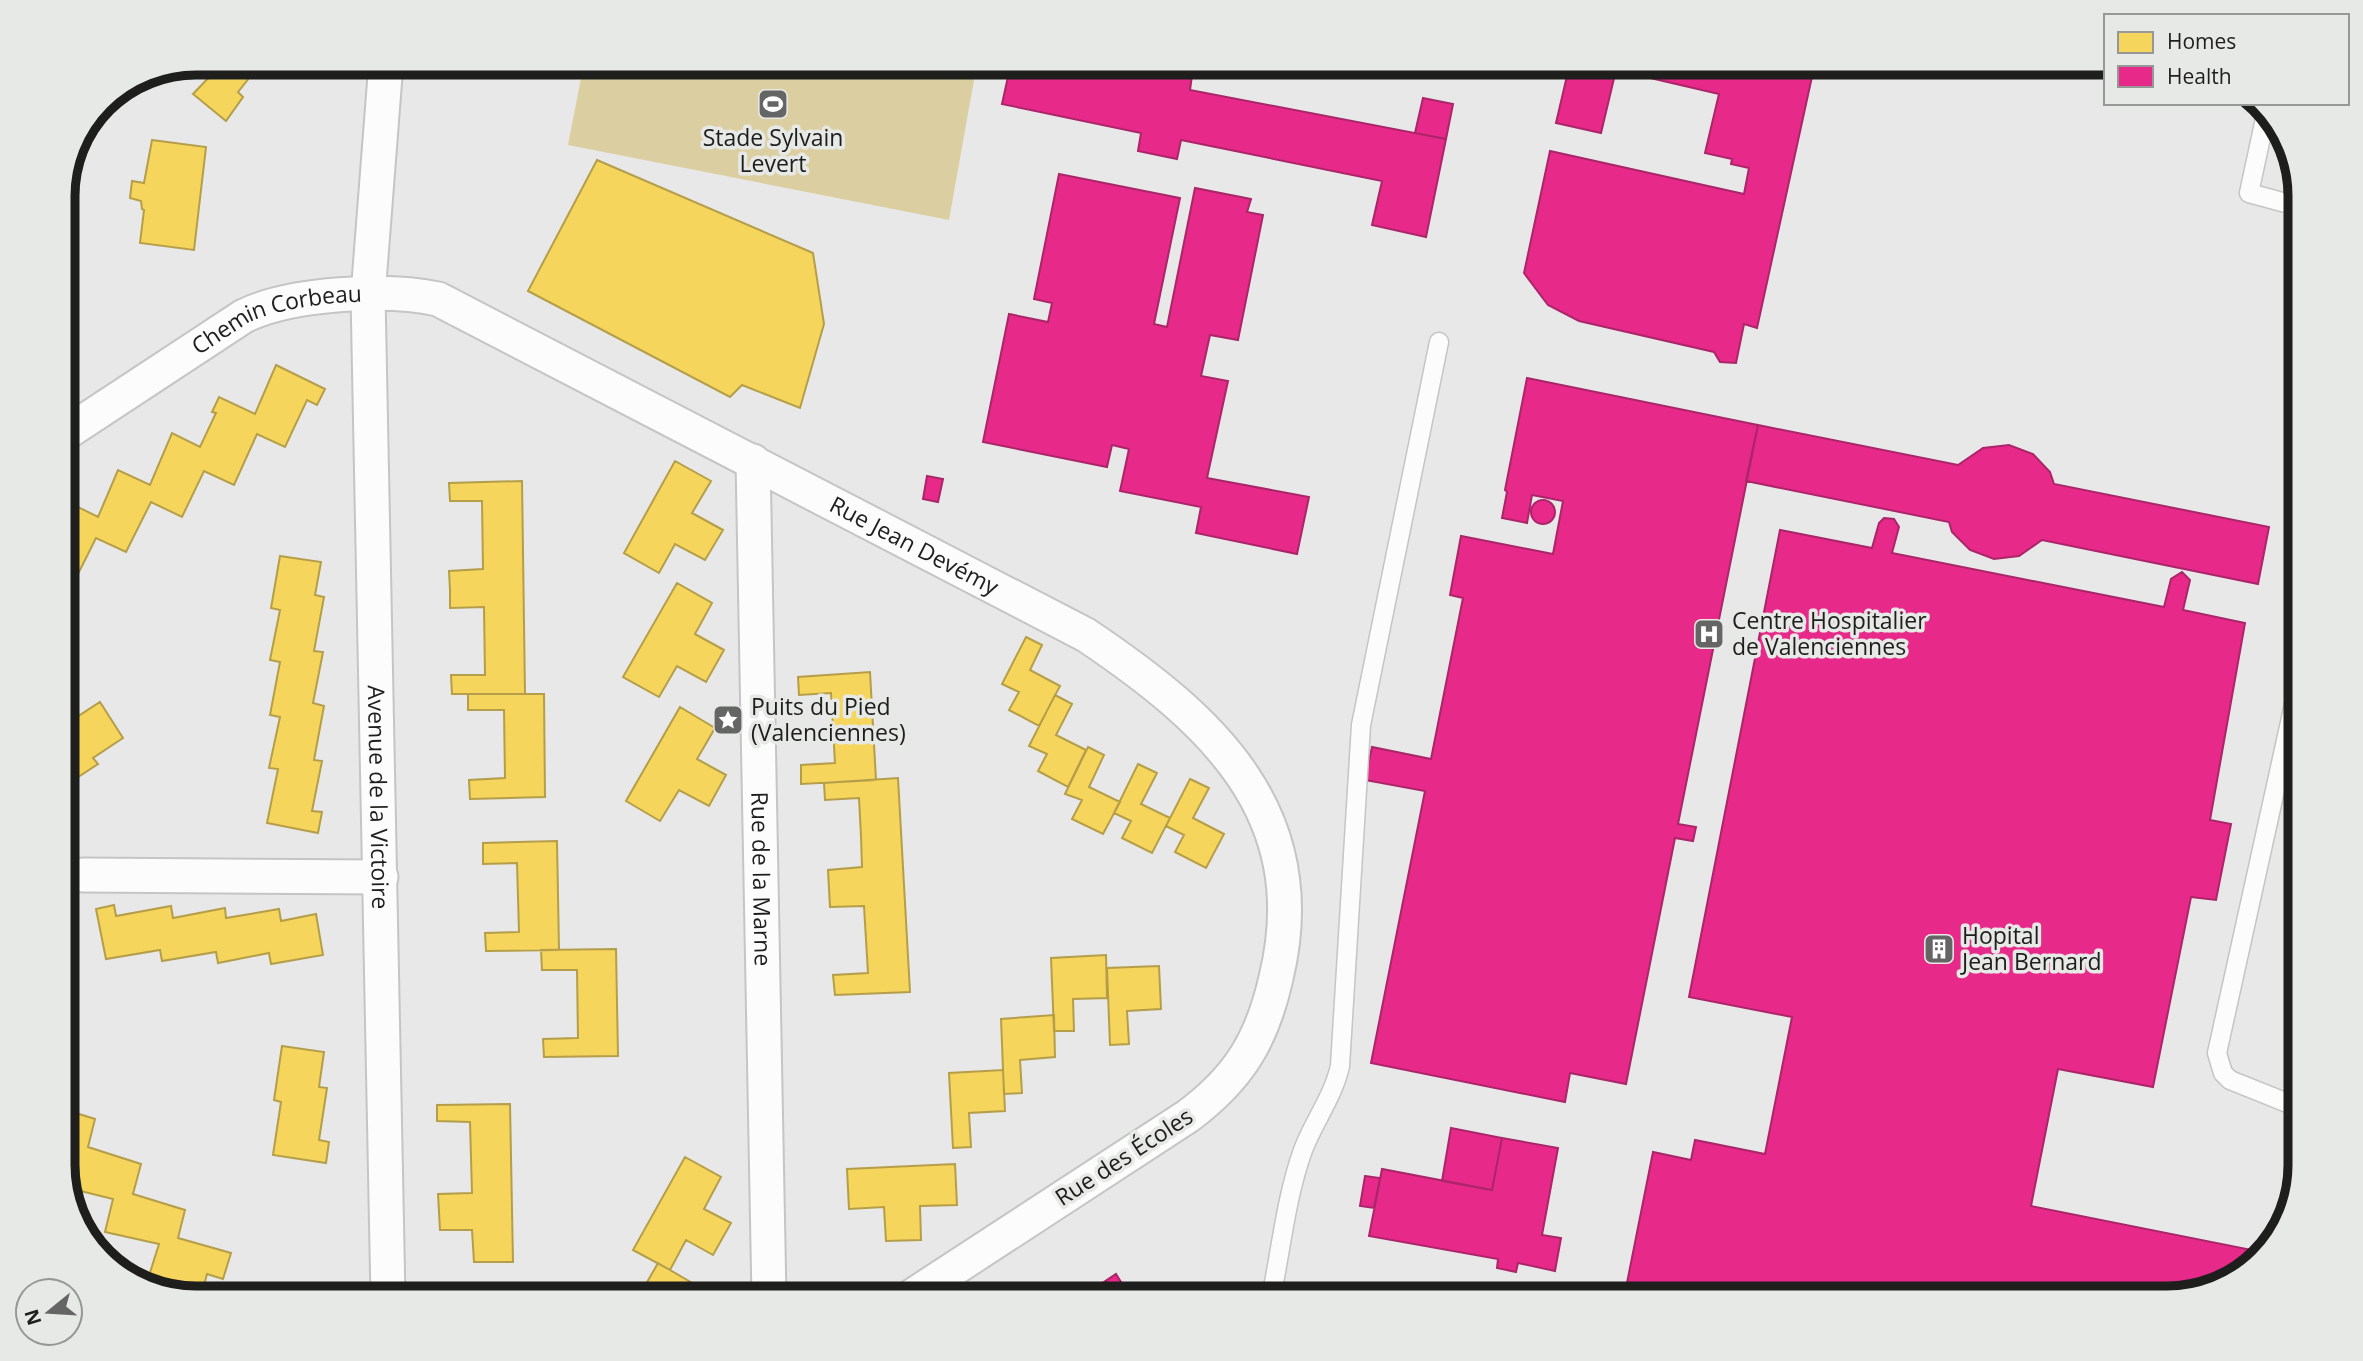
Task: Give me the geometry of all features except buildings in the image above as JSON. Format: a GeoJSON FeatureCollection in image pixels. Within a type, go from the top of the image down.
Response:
{"type":"FeatureCollection","features":[{"type":"Feature","properties":{"kind":"street","name":"Chemin Corbeau"},"geometry":{"type":"LineString","coordinates":[[76,426],[244,316],[263,307],[320,297],[368,295],[385,75]]}},
{"type":"Feature","properties":{"kind":"street","name":"Rue Jean Devémy"},"geometry":{"type":"LineString","coordinates":[[368,295],[418,295],[456,306],[1086,635],[1131,666],[1188,715],[1236,764],[1272,826],[1284,880],[1286,910],[1279,966]]}},
{"type":"Feature","properties":{"kind":"street","name":"Avenue de la Victoire"},"geometry":{"type":"LineString","coordinates":[[368,295],[388,1286]]}},
{"type":"Feature","properties":{"kind":"street","name":"Rue de la Marne"},"geometry":{"type":"LineString","coordinates":[[753,461],[769,1286]]}},
{"type":"Feature","properties":{"kind":"street"},"geometry":{"type":"LineString","coordinates":[[83,875],[381,877]]}},
{"type":"Feature","properties":{"kind":"street","name":"Rue des Écoles"},"geometry":{"type":"LineString","coordinates":[[927,1286],[1208,1101],[1241,1066],[1254,1045],[1279,966]]}},
{"type":"Feature","properties":{"kind":"lane"},"geometry":{"type":"LineString","coordinates":[[2264,124],[2249,193],[2287,203]]}},
{"type":"Feature","properties":{"kind":"lane"},"geometry":{"type":"LineString","coordinates":[[1273,1286],[1303,1149],[1336,1084],[1340,1066],[1360,725],[1439,342]]}},
{"type":"Feature","properties":{"kind":"lane"},"geometry":{"type":"LineString","coordinates":[[2288,733],[2217,1053],[2223,1073],[2231,1080],[2288,1103]]}},
{"type":"Feature","properties":{"kind":"shaded area","name":"Stade Sylvain Levert"},"geometry":{"type":"Polygon","coordinates":[[[582,75],[975,75],[949,220],[568,145],[582,75]]]}},
{"type":"Feature","properties":{"kind":"place","name":"Stade Sylvain Levert"},"geometry":{"type":"Point","coordinates":[773,104]}},
{"type":"Feature","properties":{"kind":"place","name":"Centre Hospitalier de Valenciennes"},"geometry":{"type":"Point","coordinates":[1709,634]}},
{"type":"Feature","properties":{"kind":"place","name":"Puits du Pied (Valenciennes)"},"geometry":{"type":"Point","coordinates":[728,720]}},
{"type":"Feature","properties":{"kind":"place","name":"Hopital Jean Bernard"},"geometry":{"type":"Point","coordinates":[1939,949]}}]}
